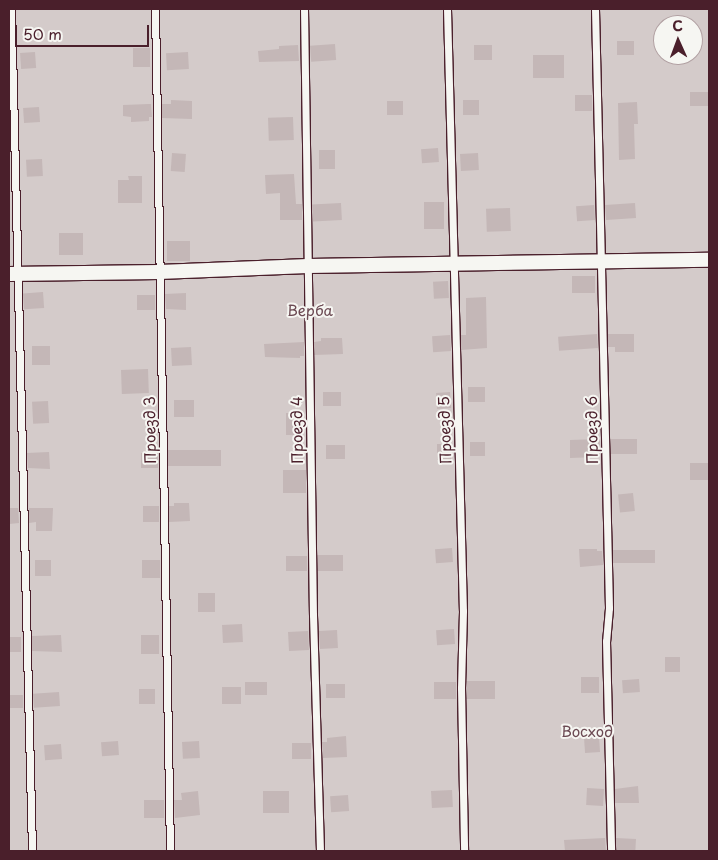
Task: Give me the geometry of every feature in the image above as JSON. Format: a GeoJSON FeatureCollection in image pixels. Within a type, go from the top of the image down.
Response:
{"type":"FeatureCollection","features":[{"type":"Feature","properties":{"kind":"street"},"geometry":{"type":"LineString","coordinates":[[14,274],[160,272],[454,263],[709,260]]}},
{"type":"Feature","properties":{"kind":"lane"},"geometry":{"type":"LineString","coordinates":[[11,9],[14,274],[32,851]]}},
{"type":"Feature","properties":{"kind":"lane","name":"Проезд 3"},"geometry":{"type":"LineString","coordinates":[[155,9],[170,851]]}},
{"type":"Feature","properties":{"kind":"lane","name":"Проезд 4"},"geometry":{"type":"LineString","coordinates":[[304,9],[313,615],[320,851]]}},
{"type":"Feature","properties":{"kind":"lane","name":"Проезд 5"},"geometry":{"type":"LineString","coordinates":[[447,9],[463,611],[461,688],[464,851]]}},
{"type":"Feature","properties":{"kind":"lane","name":"Проезд 6"},"geometry":{"type":"LineString","coordinates":[[595,9],[611,851]]}},
{"type":"Feature","properties":{"kind":"green space","name":"Верба"},"geometry":{"type":"Polygon","coordinates":[[[9,9],[709,9],[709,851],[9,851],[9,9]]]}},
{"type":"Feature","properties":{"kind":"building"},"geometry":{"type":"Polygon","coordinates":[[[617,41],[634,41],[634,55],[617,55],[617,41]]]}},
{"type":"Feature","properties":{"kind":"building"},"geometry":{"type":"Polygon","coordinates":[[[335,44],[336,60],[311,62],[310,46],[335,44]]]}},
{"type":"Feature","properties":{"kind":"building"},"geometry":{"type":"Polygon","coordinates":[[[298,45],[299,61],[259,62],[258,51],[279,49],[279,46],[298,45]]]}},
{"type":"Feature","properties":{"kind":"building"},"geometry":{"type":"Polygon","coordinates":[[[474,45],[492,45],[492,60],[474,60],[474,45]]]}},
{"type":"Feature","properties":{"kind":"building"},"geometry":{"type":"Polygon","coordinates":[[[133,48],[150,48],[150,67],[133,67],[133,48]]]}},
{"type":"Feature","properties":{"kind":"building"},"geometry":{"type":"Polygon","coordinates":[[[35,52],[36,68],[21,69],[20,53],[35,52]]]}},
{"type":"Feature","properties":{"kind":"building"},"geometry":{"type":"Polygon","coordinates":[[[188,52],[189,69],[167,70],[166,53],[188,52]]]}},
{"type":"Feature","properties":{"kind":"building"},"geometry":{"type":"Polygon","coordinates":[[[533,55],[564,55],[564,78],[533,78],[533,55]]]}},
{"type":"Feature","properties":{"kind":"building"},"geometry":{"type":"Polygon","coordinates":[[[690,92],[709,92],[709,106],[690,106],[690,92]]]}},
{"type":"Feature","properties":{"kind":"building"},"geometry":{"type":"Polygon","coordinates":[[[575,95],[592,95],[592,111],[575,111],[575,95]]]}},
{"type":"Feature","properties":{"kind":"building"},"geometry":{"type":"Polygon","coordinates":[[[171,100],[192,101],[192,119],[162,118],[162,104],[171,104],[171,100]]]}},
{"type":"Feature","properties":{"kind":"building"},"geometry":{"type":"Polygon","coordinates":[[[463,100],[479,100],[479,115],[463,115],[463,100]]]}},
{"type":"Feature","properties":{"kind":"building"},"geometry":{"type":"Polygon","coordinates":[[[387,101],[403,101],[403,115],[387,115],[387,101]]]}},
{"type":"Feature","properties":{"kind":"building"},"geometry":{"type":"Polygon","coordinates":[[[637,102],[638,124],[634,124],[635,159],[619,160],[618,103],[637,102]]]}},
{"type":"Feature","properties":{"kind":"building"},"geometry":{"type":"Polygon","coordinates":[[[151,104],[152,117],[149,117],[149,121],[131,122],[131,117],[123,116],[123,105],[151,104]]]}},
{"type":"Feature","properties":{"kind":"building"},"geometry":{"type":"Polygon","coordinates":[[[39,107],[40,122],[24,123],[23,108],[39,107]]]}},
{"type":"Feature","properties":{"kind":"building"},"geometry":{"type":"Polygon","coordinates":[[[293,117],[294,140],[269,141],[268,118],[293,117]]]}},
{"type":"Feature","properties":{"kind":"building"},"geometry":{"type":"Polygon","coordinates":[[[438,148],[439,162],[422,163],[421,149],[438,148]]]}},
{"type":"Feature","properties":{"kind":"building"},"geometry":{"type":"Polygon","coordinates":[[[319,150],[335,150],[335,169],[319,169],[319,150]]]}},
{"type":"Feature","properties":{"kind":"building"},"geometry":{"type":"Polygon","coordinates":[[[172,153],[186,154],[185,172],[171,171],[172,153]]]}},
{"type":"Feature","properties":{"kind":"building"},"geometry":{"type":"Polygon","coordinates":[[[478,153],[479,170],[461,171],[460,154],[478,153]]]}},
{"type":"Feature","properties":{"kind":"building"},"geometry":{"type":"Polygon","coordinates":[[[42,159],[43,176],[27,177],[26,160],[42,159]]]}},
{"type":"Feature","properties":{"kind":"building"},"geometry":{"type":"Polygon","coordinates":[[[294,174],[296,204],[302,204],[302,220],[280,220],[280,193],[266,194],[265,175],[294,174]]]}},
{"type":"Feature","properties":{"kind":"building"},"geometry":{"type":"Polygon","coordinates":[[[128,176],[142,176],[142,203],[118,203],[118,180],[129,180],[128,176]]]}},
{"type":"Feature","properties":{"kind":"building"},"geometry":{"type":"Polygon","coordinates":[[[424,202],[444,202],[444,229],[424,229],[424,202]]]}},
{"type":"Feature","properties":{"kind":"building"},"geometry":{"type":"Polygon","coordinates":[[[341,203],[342,220],[313,221],[312,205],[341,203]]]}},
{"type":"Feature","properties":{"kind":"building"},"geometry":{"type":"Polygon","coordinates":[[[635,203],[636,218],[606,220],[605,205],[635,203]]]}},
{"type":"Feature","properties":{"kind":"building"},"geometry":{"type":"Polygon","coordinates":[[[594,205],[595,220],[577,221],[576,206],[594,205]]]}},
{"type":"Feature","properties":{"kind":"building"},"geometry":{"type":"Polygon","coordinates":[[[510,208],[511,231],[487,232],[486,209],[510,208]]]}},
{"type":"Feature","properties":{"kind":"building"},"geometry":{"type":"Polygon","coordinates":[[[59,233],[83,233],[83,255],[59,255],[59,233]]]}},
{"type":"Feature","properties":{"kind":"building"},"geometry":{"type":"Polygon","coordinates":[[[167,241],[190,241],[190,261],[167,261],[167,241]]]}},
{"type":"Feature","properties":{"kind":"building"},"geometry":{"type":"Polygon","coordinates":[[[572,276],[595,276],[595,293],[572,293],[572,276]]]}},
{"type":"Feature","properties":{"kind":"building"},"geometry":{"type":"Polygon","coordinates":[[[448,281],[449,298],[434,299],[433,282],[448,281]]]}},
{"type":"Feature","properties":{"kind":"building"},"geometry":{"type":"Polygon","coordinates":[[[43,292],[44,308],[24,309],[23,293],[43,292]]]}},
{"type":"Feature","properties":{"kind":"building"},"geometry":{"type":"Polygon","coordinates":[[[186,293],[186,310],[166,309],[165,294],[186,293]]]}},
{"type":"Feature","properties":{"kind":"building"},"geometry":{"type":"Polygon","coordinates":[[[137,295],[155,295],[155,310],[137,310],[137,295]]]}},
{"type":"Feature","properties":{"kind":"building"},"geometry":{"type":"Polygon","coordinates":[[[486,297],[487,348],[461,350],[461,335],[466,335],[466,298],[486,297]]]}},
{"type":"Feature","properties":{"kind":"building"},"geometry":{"type":"Polygon","coordinates":[[[597,334],[598,348],[559,351],[558,337],[597,334]]]}},
{"type":"Feature","properties":{"kind":"building"},"geometry":{"type":"Polygon","coordinates":[[[608,334],[634,334],[634,352],[615,352],[615,347],[608,347],[608,334]]]}},
{"type":"Feature","properties":{"kind":"building"},"geometry":{"type":"Polygon","coordinates":[[[450,335],[451,351],[433,352],[432,336],[450,335]]]}},
{"type":"Feature","properties":{"kind":"building"},"geometry":{"type":"Polygon","coordinates":[[[321,338],[342,338],[343,354],[314,355],[314,342],[321,341],[321,338]]]}},
{"type":"Feature","properties":{"kind":"building"},"geometry":{"type":"Polygon","coordinates":[[[304,342],[304,356],[300,356],[300,358],[265,357],[264,344],[304,342]]]}},
{"type":"Feature","properties":{"kind":"building"},"geometry":{"type":"Polygon","coordinates":[[[32,346],[50,346],[50,365],[32,365],[32,346]]]}},
{"type":"Feature","properties":{"kind":"building"},"geometry":{"type":"Polygon","coordinates":[[[191,347],[192,365],[172,366],[171,348],[191,347]]]}},
{"type":"Feature","properties":{"kind":"building"},"geometry":{"type":"Polygon","coordinates":[[[148,369],[149,393],[122,394],[121,370],[148,369]]]}},
{"type":"Feature","properties":{"kind":"building"},"geometry":{"type":"Polygon","coordinates":[[[468,387],[485,387],[485,402],[468,402],[468,387]]]}},
{"type":"Feature","properties":{"kind":"building"},"geometry":{"type":"Polygon","coordinates":[[[323,392],[341,392],[341,406],[323,406],[323,392]]]}},
{"type":"Feature","properties":{"kind":"building"},"geometry":{"type":"Polygon","coordinates":[[[450,392],[451,408],[437,409],[436,393],[450,392]]]}},
{"type":"Feature","properties":{"kind":"building"},"geometry":{"type":"Polygon","coordinates":[[[174,400],[194,400],[194,417],[174,417],[174,400]]]}},
{"type":"Feature","properties":{"kind":"building"},"geometry":{"type":"Polygon","coordinates":[[[48,401],[49,423],[33,424],[32,402],[48,401]]]}},
{"type":"Feature","properties":{"kind":"building"},"geometry":{"type":"Polygon","coordinates":[[[286,413],[301,413],[301,435],[286,435],[286,413]]]}},
{"type":"Feature","properties":{"kind":"building"},"geometry":{"type":"Polygon","coordinates":[[[600,439],[600,455],[597,455],[597,457],[570,458],[570,440],[600,439]]]}},
{"type":"Feature","properties":{"kind":"building"},"geometry":{"type":"Polygon","coordinates":[[[610,439],[637,439],[637,454],[610,454],[610,439]]]}},
{"type":"Feature","properties":{"kind":"building"},"geometry":{"type":"Polygon","coordinates":[[[470,442],[485,442],[485,456],[470,456],[470,442]]]}},
{"type":"Feature","properties":{"kind":"building"},"geometry":{"type":"Polygon","coordinates":[[[437,444],[451,444],[451,460],[437,460],[437,444]]]}},
{"type":"Feature","properties":{"kind":"building"},"geometry":{"type":"Polygon","coordinates":[[[326,445],[345,445],[345,459],[326,459],[326,445]]]}},
{"type":"Feature","properties":{"kind":"building"},"geometry":{"type":"Polygon","coordinates":[[[168,450],[221,450],[221,466],[168,466],[168,450]]]}},
{"type":"Feature","properties":{"kind":"building"},"geometry":{"type":"Polygon","coordinates":[[[49,452],[50,469],[28,468],[27,453],[49,452]]]}},
{"type":"Feature","properties":{"kind":"building"},"geometry":{"type":"Polygon","coordinates":[[[141,453],[158,453],[158,468],[141,468],[141,453]]]}},
{"type":"Feature","properties":{"kind":"building"},"geometry":{"type":"Polygon","coordinates":[[[690,463],[709,463],[709,480],[690,480],[690,463]]]}},
{"type":"Feature","properties":{"kind":"building"},"geometry":{"type":"Polygon","coordinates":[[[283,470],[306,470],[306,493],[283,493],[283,470]]]}},
{"type":"Feature","properties":{"kind":"building"},"geometry":{"type":"Polygon","coordinates":[[[633,493],[635,511],[620,512],[618,495],[633,493]]]}},
{"type":"Feature","properties":{"kind":"building"},"geometry":{"type":"Polygon","coordinates":[[[174,503],[189,503],[190,521],[169,522],[169,506],[174,506],[174,503]]]}},
{"type":"Feature","properties":{"kind":"building"},"geometry":{"type":"Polygon","coordinates":[[[143,506],[159,506],[159,522],[143,522],[143,506]]]}},
{"type":"Feature","properties":{"kind":"building"},"geometry":{"type":"Polygon","coordinates":[[[9,508],[18,508],[19,523],[9,524],[9,508]]]}},
{"type":"Feature","properties":{"kind":"building"},"geometry":{"type":"Polygon","coordinates":[[[29,508],[53,508],[52,531],[36,531],[36,522],[29,523],[29,508]]]}},
{"type":"Feature","properties":{"kind":"building"},"geometry":{"type":"Polygon","coordinates":[[[452,548],[453,562],[436,563],[435,549],[452,548]]]}},
{"type":"Feature","properties":{"kind":"building"},"geometry":{"type":"Polygon","coordinates":[[[579,549],[597,549],[597,551],[602,551],[603,565],[580,567],[579,549]]]}},
{"type":"Feature","properties":{"kind":"building"},"geometry":{"type":"Polygon","coordinates":[[[613,550],[655,550],[655,563],[613,563],[613,550]]]}},
{"type":"Feature","properties":{"kind":"building"},"geometry":{"type":"Polygon","coordinates":[[[317,555],[343,555],[343,571],[317,571],[317,555]]]}},
{"type":"Feature","properties":{"kind":"building"},"geometry":{"type":"Polygon","coordinates":[[[286,556],[307,556],[307,571],[286,571],[286,556]]]}},
{"type":"Feature","properties":{"kind":"building"},"geometry":{"type":"Polygon","coordinates":[[[35,560],[51,560],[51,576],[35,576],[35,560]]]}},
{"type":"Feature","properties":{"kind":"building"},"geometry":{"type":"Polygon","coordinates":[[[142,560],[160,560],[160,578],[142,578],[142,560]]]}},
{"type":"Feature","properties":{"kind":"building"},"geometry":{"type":"Polygon","coordinates":[[[198,593],[215,593],[215,612],[198,612],[198,593]]]}},
{"type":"Feature","properties":{"kind":"building"},"geometry":{"type":"Polygon","coordinates":[[[242,624],[243,642],[223,643],[222,625],[242,624]]]}},
{"type":"Feature","properties":{"kind":"building"},"geometry":{"type":"Polygon","coordinates":[[[454,629],[455,644],[437,645],[436,630],[454,629]]]}},
{"type":"Feature","properties":{"kind":"building"},"geometry":{"type":"Polygon","coordinates":[[[337,630],[338,648],[320,649],[319,631],[337,630]]]}},
{"type":"Feature","properties":{"kind":"building"},"geometry":{"type":"Polygon","coordinates":[[[308,631],[309,650],[289,651],[288,632],[308,631]]]}},
{"type":"Feature","properties":{"kind":"building"},"geometry":{"type":"Polygon","coordinates":[[[61,635],[62,652],[32,651],[32,636],[61,635]]]}},
{"type":"Feature","properties":{"kind":"building"},"geometry":{"type":"Polygon","coordinates":[[[141,635],[159,635],[159,654],[141,654],[141,635]]]}},
{"type":"Feature","properties":{"kind":"building"},"geometry":{"type":"Polygon","coordinates":[[[9,637],[21,637],[21,652],[9,652],[9,637]]]}},
{"type":"Feature","properties":{"kind":"building"},"geometry":{"type":"Polygon","coordinates":[[[665,657],[680,657],[680,672],[665,672],[665,657]]]}},
{"type":"Feature","properties":{"kind":"building"},"geometry":{"type":"Polygon","coordinates":[[[581,677],[599,677],[599,693],[581,693],[581,677]]]}},
{"type":"Feature","properties":{"kind":"building"},"geometry":{"type":"Polygon","coordinates":[[[639,679],[640,692],[623,693],[622,680],[639,679]]]}},
{"type":"Feature","properties":{"kind":"building"},"geometry":{"type":"Polygon","coordinates":[[[466,681],[495,681],[495,699],[466,699],[466,681]]]}},
{"type":"Feature","properties":{"kind":"building"},"geometry":{"type":"Polygon","coordinates":[[[245,682],[267,682],[267,695],[245,695],[245,682]]]}},
{"type":"Feature","properties":{"kind":"building"},"geometry":{"type":"Polygon","coordinates":[[[434,682],[456,682],[456,699],[434,699],[434,682]]]}},
{"type":"Feature","properties":{"kind":"building"},"geometry":{"type":"Polygon","coordinates":[[[326,684],[345,684],[345,698],[326,698],[326,684]]]}},
{"type":"Feature","properties":{"kind":"building"},"geometry":{"type":"Polygon","coordinates":[[[222,687],[241,687],[241,704],[222,704],[222,687]]]}},
{"type":"Feature","properties":{"kind":"building"},"geometry":{"type":"Polygon","coordinates":[[[139,689],[155,689],[155,704],[139,704],[139,689]]]}},
{"type":"Feature","properties":{"kind":"building"},"geometry":{"type":"Polygon","coordinates":[[[59,692],[60,706],[34,708],[33,694],[59,692]]]}},
{"type":"Feature","properties":{"kind":"building"},"geometry":{"type":"Polygon","coordinates":[[[9,695],[23,695],[23,708],[9,708],[9,695]]]}},
{"type":"Feature","properties":{"kind":"building"},"geometry":{"type":"Polygon","coordinates":[[[346,736],[347,757],[323,758],[322,742],[327,742],[327,738],[346,736]]]}},
{"type":"Feature","properties":{"kind":"building"},"geometry":{"type":"Polygon","coordinates":[[[599,737],[600,752],[585,753],[584,738],[599,737]]]}},
{"type":"Feature","properties":{"kind":"building"},"geometry":{"type":"Polygon","coordinates":[[[118,741],[119,755],[102,756],[101,742],[118,741]]]}},
{"type":"Feature","properties":{"kind":"building"},"geometry":{"type":"Polygon","coordinates":[[[199,741],[200,758],[183,759],[182,742],[199,741]]]}},
{"type":"Feature","properties":{"kind":"building"},"geometry":{"type":"Polygon","coordinates":[[[292,743],[311,743],[311,759],[292,759],[292,743]]]}},
{"type":"Feature","properties":{"kind":"building"},"geometry":{"type":"Polygon","coordinates":[[[61,744],[62,759],[45,760],[44,745],[61,744]]]}},
{"type":"Feature","properties":{"kind":"building"},"geometry":{"type":"Polygon","coordinates":[[[638,786],[639,803],[615,803],[615,789],[638,786]]]}},
{"type":"Feature","properties":{"kind":"building"},"geometry":{"type":"Polygon","coordinates":[[[587,788],[604,789],[603,806],[586,805],[587,788]]]}},
{"type":"Feature","properties":{"kind":"building"},"geometry":{"type":"Polygon","coordinates":[[[452,790],[453,807],[432,808],[431,791],[452,790]]]}},
{"type":"Feature","properties":{"kind":"building"},"geometry":{"type":"Polygon","coordinates":[[[198,791],[200,815],[175,818],[174,800],[182,800],[181,793],[198,791]]]}},
{"type":"Feature","properties":{"kind":"building"},"geometry":{"type":"Polygon","coordinates":[[[263,791],[289,791],[289,813],[263,813],[263,791]]]}},
{"type":"Feature","properties":{"kind":"building"},"geometry":{"type":"Polygon","coordinates":[[[348,795],[349,811],[331,812],[330,796],[348,795]]]}},
{"type":"Feature","properties":{"kind":"building"},"geometry":{"type":"Polygon","coordinates":[[[144,800],[164,800],[164,818],[144,818],[144,800]]]}},
{"type":"Feature","properties":{"kind":"building"},"geometry":{"type":"Polygon","coordinates":[[[605,838],[606,851],[565,851],[564,840],[605,838]]]}},
{"type":"Feature","properties":{"kind":"building"},"geometry":{"type":"Polygon","coordinates":[[[616,838],[636,839],[635,851],[615,851],[616,838]]]}},
{"type":"Feature","properties":{"kind":"park label","name":"Восход"},"geometry":{"type":"Point","coordinates":[587,731]}}]}
